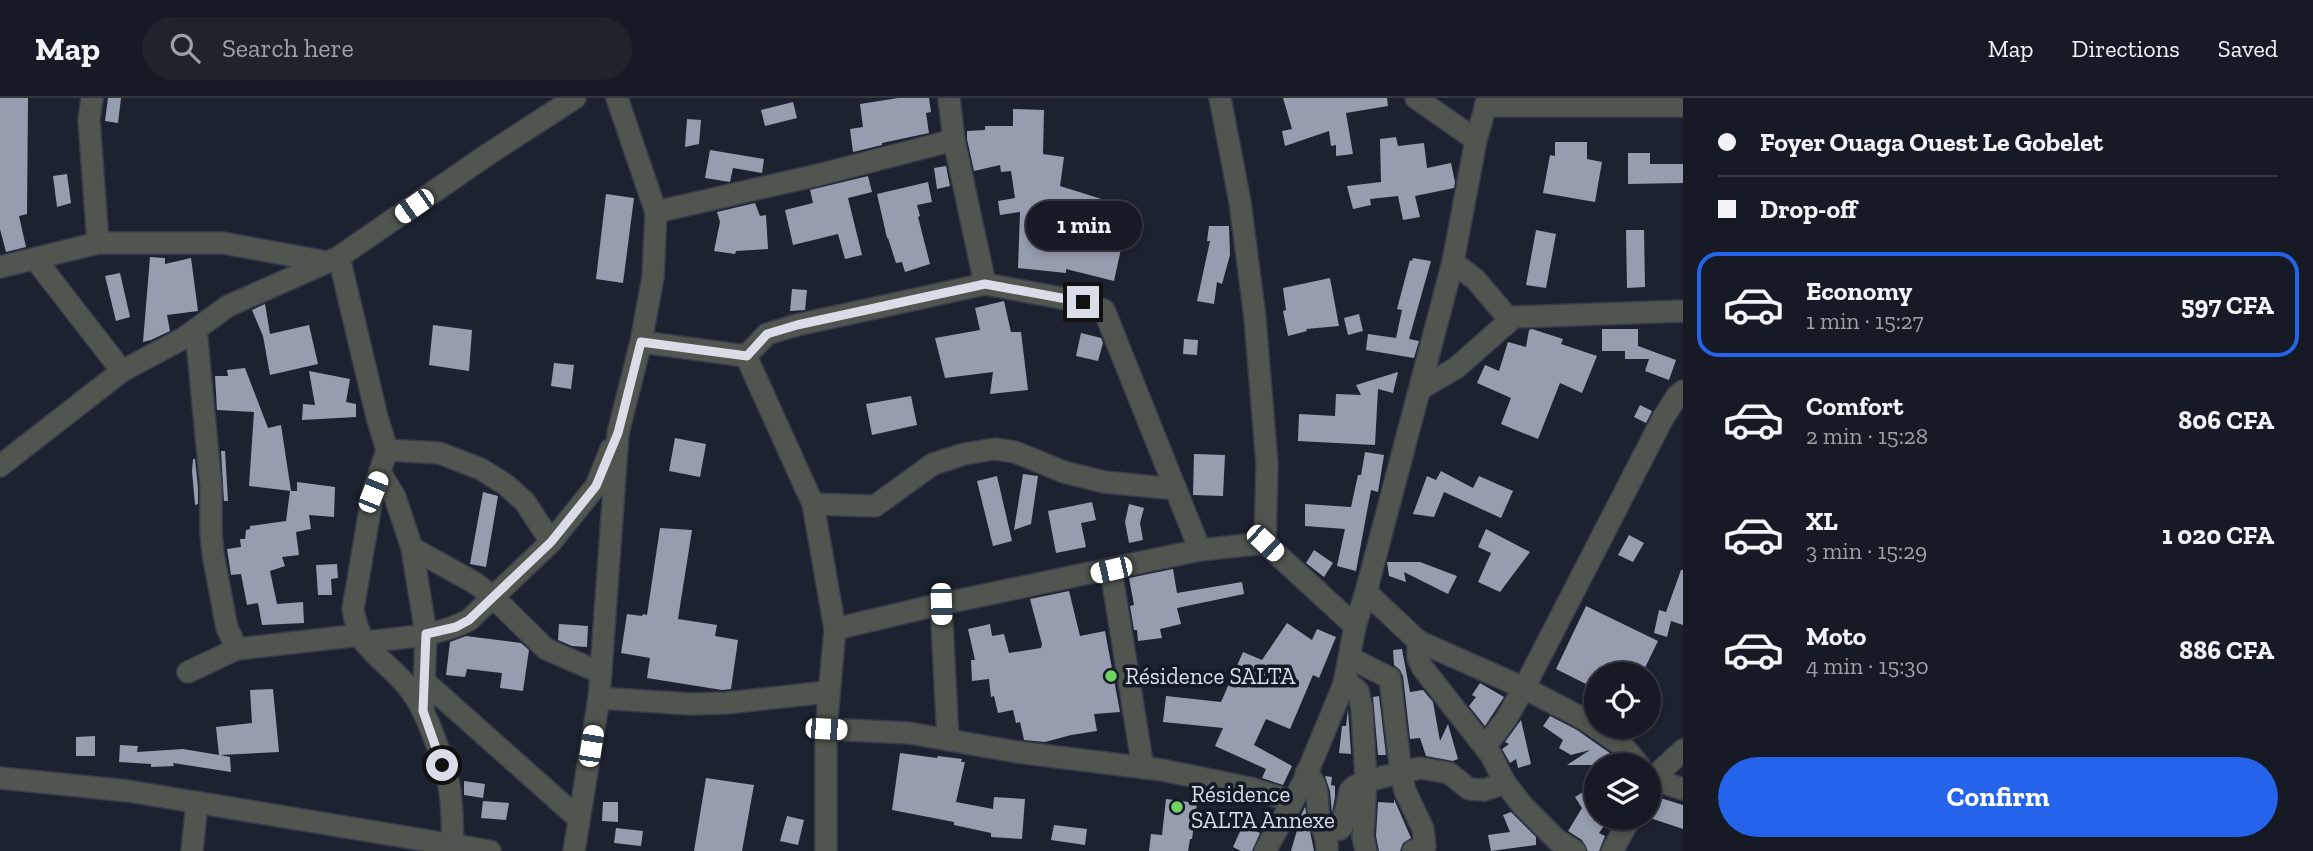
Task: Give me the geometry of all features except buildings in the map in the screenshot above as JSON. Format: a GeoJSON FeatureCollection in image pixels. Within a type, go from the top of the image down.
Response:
{"type":"FeatureCollection","features":[{"type":"Feature","properties":{"kind":"street"},"geometry":{"type":"LineString","coordinates":[[92,98],[89,120],[98,243]]}},
{"type":"Feature","properties":{"kind":"street"},"geometry":{"type":"LineString","coordinates":[[0,466],[122,371],[196,330],[228,306],[333,260],[575,98]]}},
{"type":"Feature","properties":{"kind":"street"},"geometry":{"type":"LineString","coordinates":[[188,671],[237,649],[426,634],[456,627],[469,620],[551,542],[596,486],[618,433],[641,342],[653,277],[656,212],[617,98]]}},
{"type":"Feature","properties":{"kind":"street"},"geometry":{"type":"LineString","coordinates":[[949,98],[954,140],[985,284]]}},
{"type":"Feature","properties":{"kind":"street"},"geometry":{"type":"LineString","coordinates":[[1220,98],[1240,202],[1255,318],[1267,464],[1265,543],[1355,626]]}},
{"type":"Feature","properties":{"kind":"street"},"geometry":{"type":"LineString","coordinates":[[1416,98],[1476,140]]}},
{"type":"Feature","properties":{"kind":"street"},"geometry":{"type":"LineString","coordinates":[[1265,851],[1306,774],[1344,684],[1355,626],[1453,262],[1476,140],[1486,102],[1683,106]]}},
{"type":"Feature","properties":{"kind":"street"},"geometry":{"type":"LineString","coordinates":[[656,212],[954,140]]}},
{"type":"Feature","properties":{"kind":"street"},"geometry":{"type":"LineString","coordinates":[[0,267],[98,243],[223,243],[333,260]]}},
{"type":"Feature","properties":{"kind":"street"},"geometry":{"type":"LineString","coordinates":[[35,259],[122,371]]}},
{"type":"Feature","properties":{"kind":"street"},"geometry":{"type":"LineString","coordinates":[[333,260],[387,450],[373,492],[353,609],[362,638],[411,690],[423,711],[448,782],[444,847]]}},
{"type":"Feature","properties":{"kind":"street"},"geometry":{"type":"LineString","coordinates":[[1453,262],[1476,280],[1509,319]]}},
{"type":"Feature","properties":{"kind":"street"},"geometry":{"type":"LineString","coordinates":[[747,356],[767,334],[985,284],[1083,302],[1104,310],[1200,550]]}},
{"type":"Feature","properties":{"kind":"street"},"geometry":{"type":"LineString","coordinates":[[1420,389],[1456,368],[1509,319],[1536,315],[1683,311]]}},
{"type":"Feature","properties":{"kind":"street"},"geometry":{"type":"LineString","coordinates":[[196,330],[211,487],[213,554],[227,628],[237,649]]}},
{"type":"Feature","properties":{"kind":"street"},"geometry":{"type":"LineString","coordinates":[[641,342],[747,356]]}},
{"type":"Feature","properties":{"kind":"street"},"geometry":{"type":"LineString","coordinates":[[747,356],[813,504],[835,629],[826,729],[826,851]]}},
{"type":"Feature","properties":{"kind":"street"},"geometry":{"type":"LineString","coordinates":[[1485,747],[1524,688],[1662,418],[1683,391]]}},
{"type":"Feature","properties":{"kind":"street"},"geometry":{"type":"LineString","coordinates":[[574,851],[599,698],[618,433]]}},
{"type":"Feature","properties":{"kind":"street"},"geometry":{"type":"LineString","coordinates":[[813,504],[875,506],[933,464],[964,454],[995,449],[1015,452],[1064,472],[1104,482],[1176,489]]}},
{"type":"Feature","properties":{"kind":"street"},"geometry":{"type":"LineString","coordinates":[[387,450],[439,453],[481,469],[506,485],[525,502],[551,542]]}},
{"type":"Feature","properties":{"kind":"street"},"geometry":{"type":"LineString","coordinates":[[380,474],[395,498],[412,548],[426,634],[423,711]]}},
{"type":"Feature","properties":{"kind":"street"},"geometry":{"type":"LineString","coordinates":[[835,629],[1200,550],[1265,543]]}},
{"type":"Feature","properties":{"kind":"street"},"geometry":{"type":"LineString","coordinates":[[412,548],[475,583],[546,649],[601,673]]}},
{"type":"Feature","properties":{"kind":"street"},"geometry":{"type":"LineString","coordinates":[[1111,570],[1143,768]]}},
{"type":"Feature","properties":{"kind":"street"},"geometry":{"type":"LineString","coordinates":[[1366,592],[1418,641],[1524,688],[1584,719],[1623,746],[1629,753]]}},
{"type":"Feature","properties":{"kind":"street"},"geometry":{"type":"LineString","coordinates":[[941,604],[948,740]]}},
{"type":"Feature","properties":{"kind":"street"},"geometry":{"type":"LineString","coordinates":[[1418,641],[1418,658],[1422,667],[1485,747],[1505,783],[1523,806],[1557,840],[1575,851]]}},
{"type":"Feature","properties":{"kind":"street"},"geometry":{"type":"LineString","coordinates":[[1350,657],[1390,678],[1401,773],[1405,791],[1423,829],[1426,844],[1425,848],[1413,851]]}},
{"type":"Feature","properties":{"kind":"street"},"geometry":{"type":"LineString","coordinates":[[424,681],[579,819]]}},
{"type":"Feature","properties":{"kind":"street"},"geometry":{"type":"LineString","coordinates":[[1344,684],[1358,691],[1362,709],[1366,781],[1363,837],[1366,851]]}},
{"type":"Feature","properties":{"kind":"street"},"geometry":{"type":"LineString","coordinates":[[599,698],[690,704],[726,703],[828,692]]}},
{"type":"Feature","properties":{"kind":"street"},"geometry":{"type":"LineString","coordinates":[[826,729],[909,733],[1017,752],[1143,768],[1250,788],[1291,801]]}},
{"type":"Feature","properties":{"kind":"street"},"geometry":{"type":"LineString","coordinates":[[1661,766],[1683,750]]}},
{"type":"Feature","properties":{"kind":"street"},"geometry":{"type":"LineString","coordinates":[[1325,829],[1342,827],[1350,792],[1366,781],[1420,768],[1449,773],[1469,789],[1485,790],[1505,783]]}},
{"type":"Feature","properties":{"kind":"street"},"geometry":{"type":"LineString","coordinates":[[1306,774],[1318,793],[1320,821],[1325,829],[1327,851]]}},
{"type":"Feature","properties":{"kind":"street"},"geometry":{"type":"LineString","coordinates":[[0,778],[128,791],[444,847],[490,851]]}},
{"type":"Feature","properties":{"kind":"street"},"geometry":{"type":"LineString","coordinates":[[1661,781],[1683,789]]}},
{"type":"Feature","properties":{"kind":"street"},"geometry":{"type":"LineString","coordinates":[[192,851],[197,803]]}},
{"type":"Feature","properties":{"kind":"street"},"geometry":{"type":"LineString","coordinates":[[1612,851],[1624,830]]}},
{"type":"Feature","properties":{"kind":"place","name":"Résidence SALTA"},"geometry":{"type":"Point","coordinates":[1111,676]}},
{"type":"Feature","properties":{"kind":"place","name":"Résidence SALTA Annexe"},"geometry":{"type":"Point","coordinates":[1177,807]}},
{"type":"Feature","properties":{"kind":"route"},"geometry":{"type":"LineString","coordinates":[[442,765],[423,711],[426,634],[442,632],[469,620],[551,542],[596,486],[618,433],[641,342],[747,356],[767,334],[985,284],[1083,302]]}}]}
